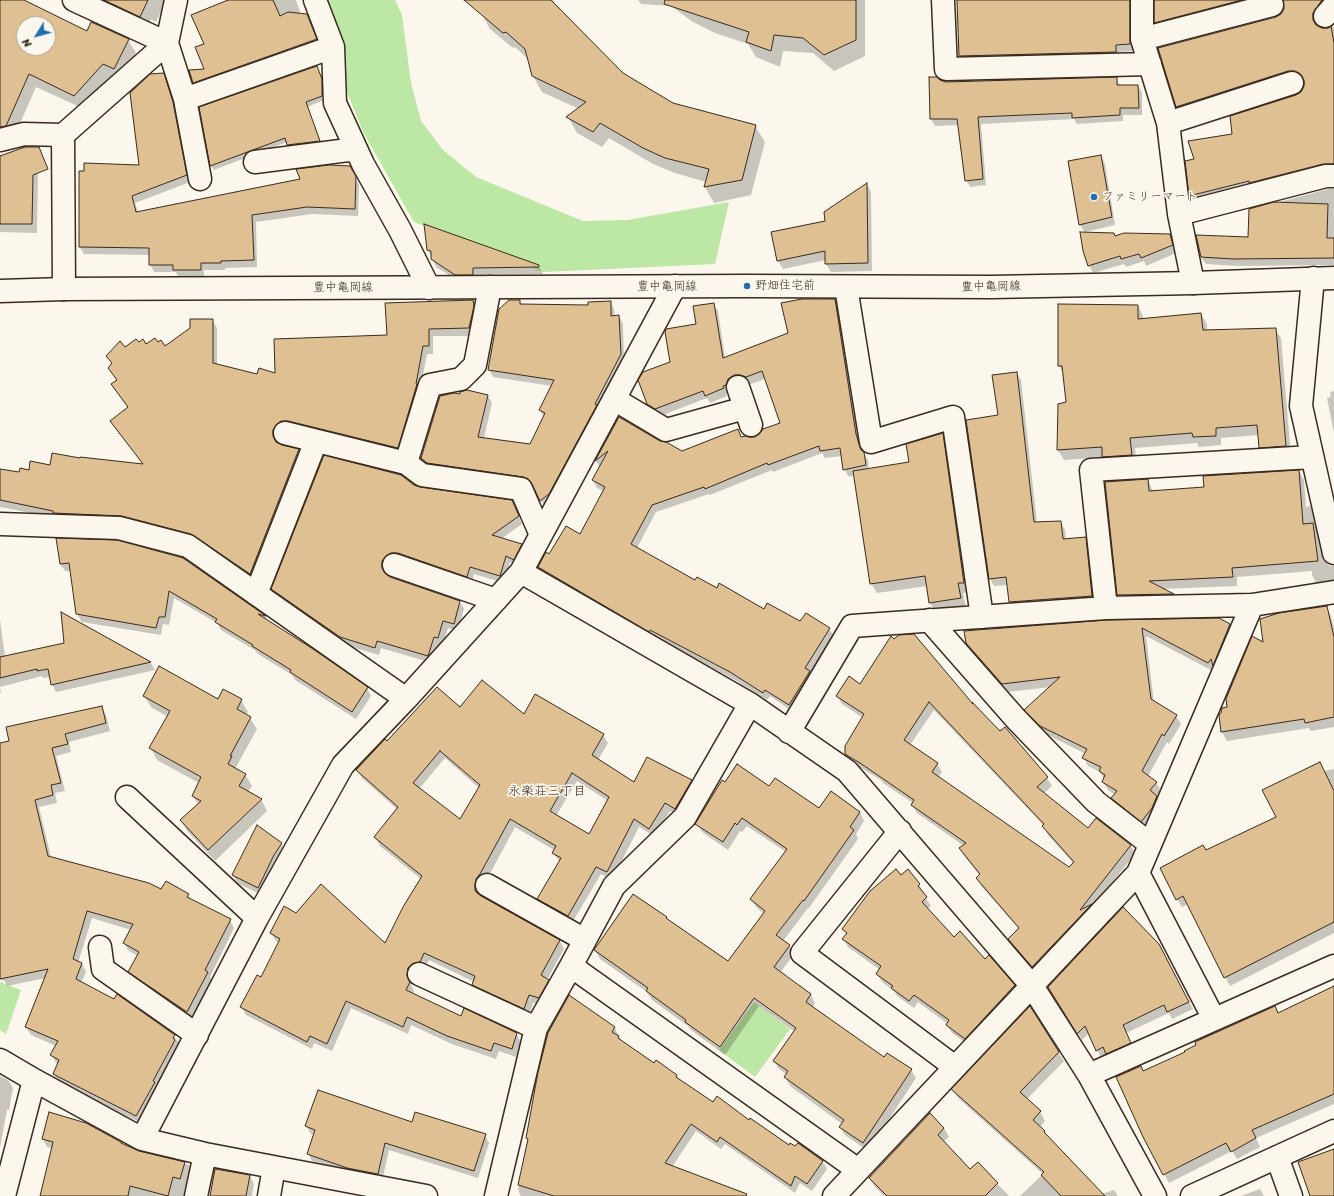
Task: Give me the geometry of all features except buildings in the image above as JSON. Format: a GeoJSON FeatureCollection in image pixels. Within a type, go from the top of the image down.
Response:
{"type":"FeatureCollection","features":[{"type":"Feature","properties":{"kind":"street"},"geometry":{"type":"LineString","coordinates":[[74,0],[167,43]]}},
{"type":"Feature","properties":{"kind":"street"},"geometry":{"type":"LineString","coordinates":[[176,0],[167,43],[185,99],[200,179]]}},
{"type":"Feature","properties":{"kind":"street"},"geometry":{"type":"LineString","coordinates":[[315,0],[333,47],[335,103],[363,164],[430,288]]}},
{"type":"Feature","properties":{"kind":"street"},"geometry":{"type":"LineString","coordinates":[[943,0],[946,69],[1150,64]]}},
{"type":"Feature","properties":{"kind":"street"},"geometry":{"type":"LineString","coordinates":[[1142,0],[1142,39],[1168,123],[1179,214],[1194,283]]}},
{"type":"Feature","properties":{"kind":"street"},"geometry":{"type":"LineString","coordinates":[[1142,39],[1272,6]]}},
{"type":"Feature","properties":{"kind":"street"},"geometry":{"type":"LineString","coordinates":[[0,140],[24,134],[63,135],[167,43]]}},
{"type":"Feature","properties":{"kind":"street"},"geometry":{"type":"LineString","coordinates":[[185,99],[333,47]]}},
{"type":"Feature","properties":{"kind":"street"},"geometry":{"type":"LineString","coordinates":[[1168,123],[1292,83]]}},
{"type":"Feature","properties":{"kind":"street"},"geometry":{"type":"LineString","coordinates":[[63,135],[64,289]]}},
{"type":"Feature","properties":{"kind":"street"},"geometry":{"type":"LineString","coordinates":[[255,162],[356,149]]}},
{"type":"Feature","properties":{"kind":"street"},"geometry":{"type":"LineString","coordinates":[[1179,214],[1326,176],[1334,176]]}},
{"type":"Feature","properties":{"kind":"street"},"geometry":{"type":"LineString","coordinates":[[1324,278],[1301,406],[1334,553]]}},
{"type":"Feature","properties":{"kind":"street","name":"豊中亀岡線"},"geometry":{"type":"LineString","coordinates":[[0,291],[64,289],[675,286],[992,288],[1324,278]]}},
{"type":"Feature","properties":{"kind":"street"},"geometry":{"type":"LineString","coordinates":[[142,1139],[257,918],[343,766],[521,572],[675,286]]}},
{"type":"Feature","properties":{"kind":"street"},"geometry":{"type":"LineString","coordinates":[[406,463],[430,385],[461,379],[475,365],[490,287]]}},
{"type":"Feature","properties":{"kind":"street"},"geometry":{"type":"LineString","coordinates":[[846,287],[871,442],[953,417],[982,617]]}},
{"type":"Feature","properties":{"kind":"street"},"geometry":{"type":"LineString","coordinates":[[614,399],[666,430],[748,416],[738,387]]}},
{"type":"Feature","properties":{"kind":"street"},"geometry":{"type":"LineString","coordinates":[[285,433],[406,463],[422,475],[521,489],[541,535]]}},
{"type":"Feature","properties":{"kind":"street"},"geometry":{"type":"LineString","coordinates":[[256,594],[316,440]]}},
{"type":"Feature","properties":{"kind":"street"},"geometry":{"type":"LineString","coordinates":[[1106,608],[1091,470],[1312,457]]}},
{"type":"Feature","properties":{"kind":"street"},"geometry":{"type":"LineString","coordinates":[[0,524],[119,528],[188,546],[406,699]]}},
{"type":"Feature","properties":{"kind":"street"},"geometry":{"type":"LineString","coordinates":[[394,565],[496,600]]}},
{"type":"Feature","properties":{"kind":"street"},"geometry":{"type":"LineString","coordinates":[[521,572],[750,704],[847,771],[1032,986],[1089,1075],[1155,1196]]}},
{"type":"Feature","properties":{"kind":"street"},"geometry":{"type":"LineString","coordinates":[[789,732],[852,626],[1106,608],[1252,605],[1334,592]]}},
{"type":"Feature","properties":{"kind":"street"},"geometry":{"type":"LineString","coordinates":[[834,1196],[1138,873],[1252,605]]}},
{"type":"Feature","properties":{"kind":"street"},"geometry":{"type":"LineString","coordinates":[[929,620],[1016,719],[1096,802],[1150,844]]}},
{"type":"Feature","properties":{"kind":"street"},"geometry":{"type":"LineString","coordinates":[[496,1196],[536,1028],[614,886],[685,817],[750,704]]}},
{"type":"Feature","properties":{"kind":"street"},"geometry":{"type":"LineString","coordinates":[[127,797],[257,918]]}},
{"type":"Feature","properties":{"kind":"street"},"geometry":{"type":"LineString","coordinates":[[900,831],[802,952],[955,1067]]}},
{"type":"Feature","properties":{"kind":"street"},"geometry":{"type":"LineString","coordinates":[[1138,873],[1214,1019]]}},
{"type":"Feature","properties":{"kind":"street"},"geometry":{"type":"LineString","coordinates":[[487,885],[585,940]]}},
{"type":"Feature","properties":{"kind":"street"},"geometry":{"type":"LineString","coordinates":[[100,947],[103,969],[197,1035]]}},
{"type":"Feature","properties":{"kind":"street"},"geometry":{"type":"LineString","coordinates":[[571,966],[858,1170]]}},
{"type":"Feature","properties":{"kind":"street"},"geometry":{"type":"LineString","coordinates":[[1089,1075],[1334,966]]}},
{"type":"Feature","properties":{"kind":"street"},"geometry":{"type":"LineString","coordinates":[[419,974],[536,1028]]}},
{"type":"Feature","properties":{"kind":"street"},"geometry":{"type":"LineString","coordinates":[[0,1060],[142,1139],[205,1154],[426,1196]]}},
{"type":"Feature","properties":{"kind":"street"},"geometry":{"type":"LineString","coordinates":[[4,1196],[34,1080]]}},
{"type":"Feature","properties":{"kind":"street"},"geometry":{"type":"LineString","coordinates":[[1192,1196],[1334,1131]]}},
{"type":"Feature","properties":{"kind":"street"},"geometry":{"type":"LineString","coordinates":[[196,1196],[205,1154]]}},
{"type":"Feature","properties":{"kind":"street"},"geometry":{"type":"LineString","coordinates":[[1277,1157],[1291,1196]]}},
{"type":"Feature","properties":{"kind":"street"},"geometry":{"type":"LineString","coordinates":[[269,1196],[274,1167]]}},
{"type":"Feature","properties":{"kind":"green space"},"geometry":{"type":"Polygon","coordinates":[[[325,0],[395,0],[402,15],[411,83],[421,121],[443,150],[476,177],[583,221],[628,220],[729,202],[715,264],[543,272],[414,222],[363,132],[343,82],[325,0]]]}},
{"type":"Feature","properties":{"kind":"green space"},"geometry":{"type":"Polygon","coordinates":[[[0,982],[21,990],[6,1034],[0,1030],[0,982]]]}},
{"type":"Feature","properties":{"kind":"green space"},"geometry":{"type":"Polygon","coordinates":[[[754,1002],[790,1029],[755,1077],[719,1050],[754,1002]]]}},
{"type":"Feature","properties":{"kind":"place","name":"ファミリーマート"},"geometry":{"type":"Point","coordinates":[1094,197]}},
{"type":"Feature","properties":{"kind":"place","name":"野畑住宅前"},"geometry":{"type":"Point","coordinates":[747,286]}},
{"type":"Feature","properties":{"kind":"district","name":"永楽荘三丁目"},"geometry":{"type":"Point","coordinates":[547,792]}}]}
